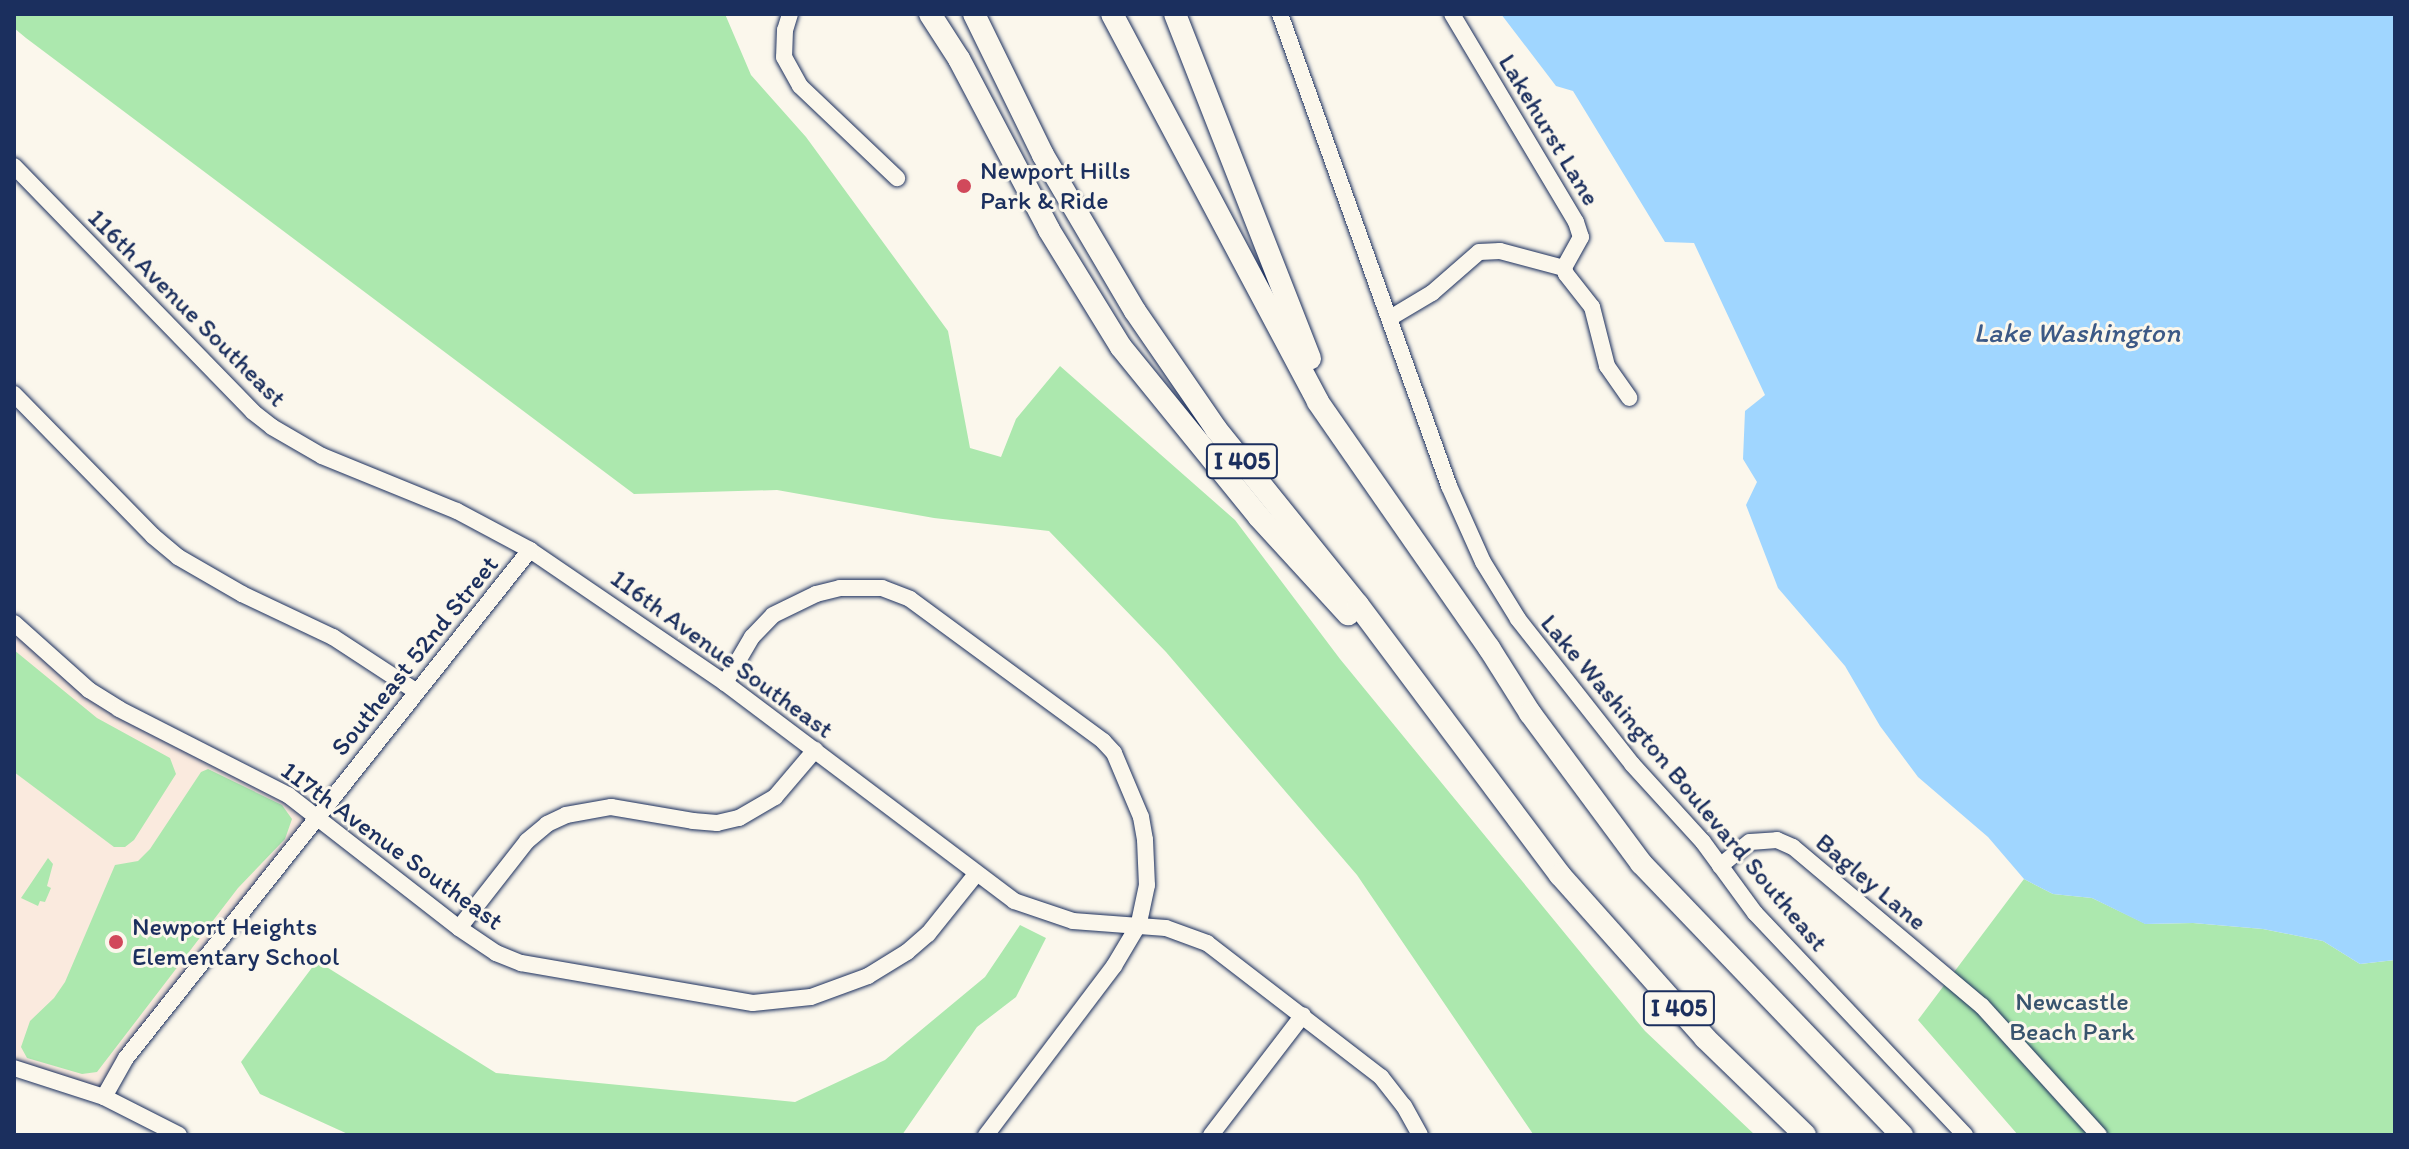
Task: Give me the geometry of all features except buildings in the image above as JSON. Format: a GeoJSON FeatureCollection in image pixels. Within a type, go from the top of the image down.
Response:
{"type":"FeatureCollection","features":[{"type":"Feature","properties":{"kind":"highway"},"geometry":{"type":"LineString","coordinates":[[930,14],[959,59],[1049,230],[1121,347],[1259,517],[1347,613],[1516,841],[1560,875]]}},
{"type":"Feature","properties":{"kind":"highway","name":"I 405"},"geometry":{"type":"LineString","coordinates":[[974,14],[1043,155],[1135,311],[1216,429],[1358,605],[1560,875],[1705,1038],[1805,1135]]}},
{"type":"Feature","properties":{"kind":"highway","name":"I 405"},"geometry":{"type":"LineString","coordinates":[[1112,14],[1318,402],[1489,648],[1530,713],[1641,863],[1902,1135]]}},
{"type":"Feature","properties":{"kind":"highway"},"geometry":{"type":"LineString","coordinates":[[1175,14],[1253,221],[1319,382],[1318,402]]}},
{"type":"Feature","properties":{"kind":"street"},"geometry":{"type":"LineString","coordinates":[[790,14],[783,45],[794,77],[812,100],[897,178]]}},
{"type":"Feature","properties":{"kind":"street","name":"Lake Washington Boulevard Southeast"},"geometry":{"type":"LineString","coordinates":[[1280,14],[1449,486],[1483,562],[1511,608],[1590,714],[1720,866],[1774,935],[1965,1135]]}},
{"type":"Feature","properties":{"kind":"street","name":"Lakehurst Lane"},"geometry":{"type":"LineString","coordinates":[[1452,14],[1576,222],[1579,245],[1564,268]]}},
{"type":"Feature","properties":{"kind":"street","name":"116th Avenue Southeast"},"geometry":{"type":"LineString","coordinates":[[14,166],[253,412],[272,427],[322,456],[457,511],[530,550],[725,683],[1014,901],[1043,914],[1073,921],[1139,924],[1181,932],[1207,943],[1381,1077],[1404,1106],[1420,1135]]}},
{"type":"Feature","properties":{"kind":"street"},"geometry":{"type":"LineString","coordinates":[[1390,318],[1432,293],[1479,252],[1500,251],[1564,268],[1592,307],[1607,366],[1629,398]]}},
{"type":"Feature","properties":{"kind":"street"},"geometry":{"type":"LineString","coordinates":[[14,394],[153,536],[178,557],[242,594],[333,637],[417,692]]}},
{"type":"Feature","properties":{"kind":"street","name":"Southeast 52nd Street"},"geometry":{"type":"LineString","coordinates":[[104,1097],[126,1058],[530,550]]}},
{"type":"Feature","properties":{"kind":"street"},"geometry":{"type":"LineString","coordinates":[[725,683],[763,623],[793,604],[816,594],[852,587],[882,588],[910,599],[1103,741],[1114,753],[1141,817],[1145,840],[1147,885],[1139,924],[1114,966],[986,1135]]}},
{"type":"Feature","properties":{"kind":"street","name":"117th Avenue Southeast"},"geometry":{"type":"LineString","coordinates":[[14,623],[62,669],[119,709],[261,779],[318,816],[459,928],[496,953],[557,972],[753,1003],[775,1003],[844,986],[907,952],[928,934],[976,874]]}},
{"type":"Feature","properties":{"kind":"street"},"geometry":{"type":"LineString","coordinates":[[459,928],[527,841],[547,824],[566,815],[611,807],[693,821],[717,823],[739,818],[775,797],[815,750]]}},
{"type":"Feature","properties":{"kind":"street","name":"Bagley Lane"},"geometry":{"type":"LineString","coordinates":[[1720,866],[1750,842],[1785,843],[1982,1006],[2099,1135]]}},
{"type":"Feature","properties":{"kind":"street"},"geometry":{"type":"LineString","coordinates":[[1211,1135],[1303,1015]]}},
{"type":"Feature","properties":{"kind":"street"},"geometry":{"type":"LineString","coordinates":[[14,1068],[104,1097],[179,1135]]}},
{"type":"Feature","properties":{"kind":"shaded area","name":"Newport Heights Elementary School"},"geometry":{"type":"Polygon","coordinates":[[[14,623],[62,669],[318,816],[104,1097],[14,1068],[14,623]]]}},
{"type":"Feature","properties":{"kind":"green space"},"geometry":{"type":"Polygon","coordinates":[[[14,14],[725,14],[751,75],[806,137],[948,331],[970,448],[1001,457],[1016,419],[1060,366],[1235,520],[1340,659],[1645,1031],[1755,1135],[1533,1134],[1357,875],[1166,652],[1049,531],[934,518],[777,490],[634,494],[26,38],[14,28],[14,14]]]}},
{"type":"Feature","properties":{"kind":"green space"},"geometry":{"type":"Polygon","coordinates":[[[14,650],[97,718],[170,758],[176,774],[134,840],[125,847],[114,847],[14,772],[14,650]]]}},
{"type":"Feature","properties":{"kind":"green space"},"geometry":{"type":"Polygon","coordinates":[[[208,769],[282,805],[292,819],[285,839],[238,888],[97,1072],[82,1074],[27,1058],[21,1047],[30,1021],[54,998],[65,982],[115,865],[138,861],[150,849],[201,772],[208,769]]]}},
{"type":"Feature","properties":{"kind":"green space"},"geometry":{"type":"Polygon","coordinates":[[[48,858],[53,864],[47,886],[51,888],[45,902],[40,901],[38,906],[21,898],[48,858]]]}},
{"type":"Feature","properties":{"kind":"green space","name":"Newcastle Beach Park"},"geometry":{"type":"Polygon","coordinates":[[[2024,879],[2053,894],[2092,898],[2146,924],[2193,923],[2263,929],[2323,941],[2360,964],[2395,960],[2395,1135],[2018,1135],[1918,1020],[2024,879]]]}},
{"type":"Feature","properties":{"kind":"green space"},"geometry":{"type":"Polygon","coordinates":[[[1020,925],[1046,938],[1016,997],[977,1027],[902,1135],[350,1135],[260,1094],[241,1062],[317,961],[496,1073],[795,1102],[885,1060],[985,977],[1020,925]]]}},
{"type":"Feature","properties":{"kind":"water","name":"Lake Washington"},"geometry":{"type":"Polygon","coordinates":[[[1501,14],[2395,14],[2395,960],[2360,964],[2323,941],[2263,929],[2193,923],[2145,924],[2092,898],[2053,894],[2024,879],[1988,837],[1918,777],[1880,726],[1845,666],[1778,588],[1746,505],[1757,482],[1743,459],[1745,411],[1765,395],[1694,243],[1665,242],[1573,91],[1556,86],[1501,14]]]}},
{"type":"Feature","properties":{"kind":"place","name":"Newport Hills Park & Ride"},"geometry":{"type":"Point","coordinates":[964,186]}},
{"type":"Feature","properties":{"kind":"place","name":"Newport Heights Elementary School"},"geometry":{"type":"Point","coordinates":[116,942]}}]}
